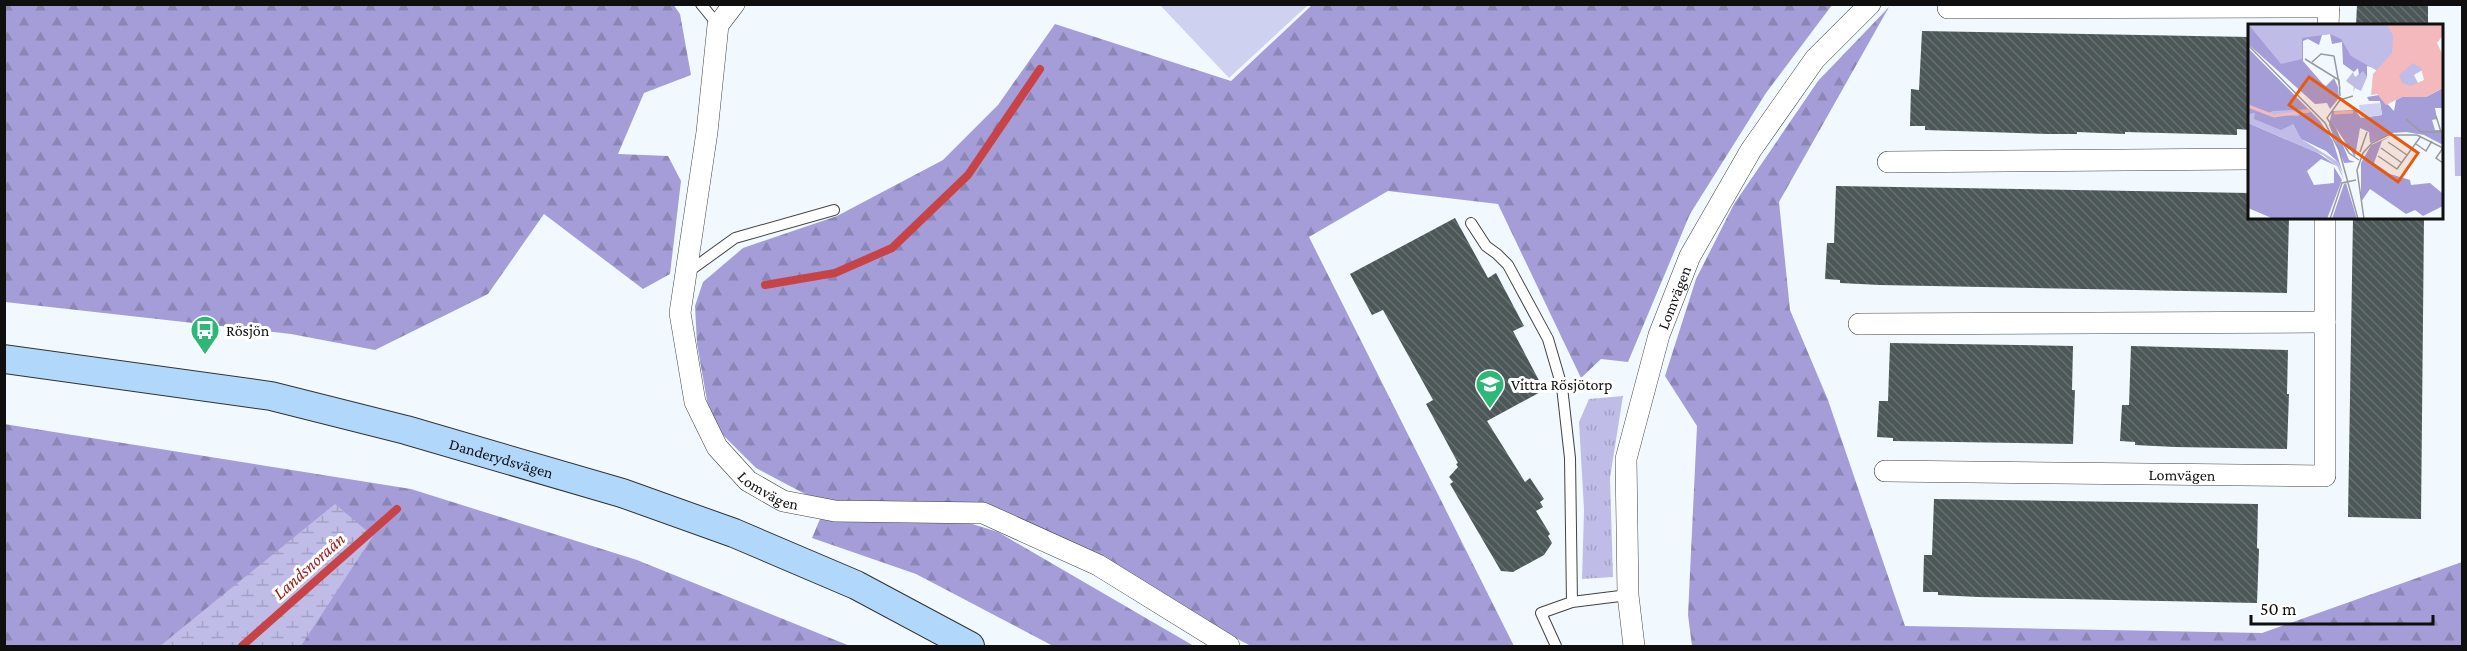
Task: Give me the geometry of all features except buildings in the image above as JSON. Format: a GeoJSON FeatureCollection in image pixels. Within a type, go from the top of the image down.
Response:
{"type":"FeatureCollection","features":[{"type":"Feature","properties":{"kind":"main road","name":"Danderydsvägen"},"geometry":{"type":"LineString","coordinates":[[4,359],[271,396],[406,430],[622,492],[734,533],[856,585],[970,646]]}},
{"type":"Feature","properties":{"kind":"street"},"geometry":{"type":"LineString","coordinates":[[718,25],[734,4]]}},
{"type":"Feature","properties":{"kind":"street","name":"Lomvägen"},"geometry":{"type":"LineString","coordinates":[[1634,646],[1628,595],[1626,459],[1659,335],[1690,256],[1751,150],[1815,59],[1870,4]]}},
{"type":"Feature","properties":{"kind":"street"},"geometry":{"type":"LineString","coordinates":[[1948,8],[2329,12]]}},
{"type":"Feature","properties":{"kind":"street","name":"Lomvägen"},"geometry":{"type":"LineString","coordinates":[[718,25],[711,109],[680,313],[695,402],[717,447],[748,481],[783,501],[835,511],[982,513],[1098,566],[1229,646]]}},
{"type":"Feature","properties":{"kind":"street"},"geometry":{"type":"LineString","coordinates":[[1888,162],[2248,159]]}},
{"type":"Feature","properties":{"kind":"street","name":"Lomvägen"},"geometry":{"type":"LineString","coordinates":[[1885,471],[2325,476],[2325,219]]}},
{"type":"Feature","properties":{"kind":"street"},"geometry":{"type":"LineString","coordinates":[[1859,324],[2325,322]]}},
{"type":"Feature","properties":{"kind":"lane"},"geometry":{"type":"LineString","coordinates":[[701,4],[718,25]]}},
{"type":"Feature","properties":{"kind":"lane"},"geometry":{"type":"LineString","coordinates":[[686,273],[735,238],[834,210]]}},
{"type":"Feature","properties":{"kind":"lane"},"geometry":{"type":"LineString","coordinates":[[1471,223],[1486,246],[1508,265],[1548,339],[1562,387],[1570,458],[1572,602]]}},
{"type":"Feature","properties":{"kind":"lane"},"geometry":{"type":"LineString","coordinates":[[1556,646],[1541,613],[1572,602],[1628,595]]}},
{"type":"Feature","properties":{"kind":"green space"},"geometry":{"type":"Polygon","coordinates":[[[673,4],[680,14],[691,75],[644,93],[618,154],[668,156],[681,181],[670,274],[643,289],[544,214],[488,294],[375,350],[291,334],[5,302],[5,5],[673,4]]]}},
{"type":"Feature","properties":{"kind":"green space"},"geometry":{"type":"Polygon","coordinates":[[[1312,5],[1832,5],[1766,93],[1690,214],[1628,362],[1601,359],[1581,378],[1498,204],[1388,191],[1309,237],[1514,646],[1251,646],[980,503],[841,506],[805,494],[756,468],[711,423],[697,344],[695,306],[703,282],[743,248],[837,216],[943,160],[998,105],[1055,24],[1231,81],[1312,5]]]}},
{"type":"Feature","properties":{"kind":"green space"},"geometry":{"type":"Polygon","coordinates":[[[1889,7],[1779,202],[1790,310],[1828,400],[1905,626],[2262,633],[2462,562],[2462,646],[1692,646],[1688,615],[1697,426],[1665,376],[1696,279],[1734,204],[1818,81],[1889,7]]]}},
{"type":"Feature","properties":{"kind":"green space"},"geometry":{"type":"Polygon","coordinates":[[[2454,137],[2462,137],[2462,176],[2455,176],[2454,137]]]}},
{"type":"Feature","properties":{"kind":"green space"},"geometry":{"type":"Polygon","coordinates":[[[1623,396],[1610,478],[1613,577],[1582,579],[1584,510],[1579,422],[1589,399],[1623,396]]]}},
{"type":"Feature","properties":{"kind":"green space"},"geometry":{"type":"Polygon","coordinates":[[[4,424],[411,489],[637,560],[850,646],[5,646],[4,424]]]}},
{"type":"Feature","properties":{"kind":"green space"},"geometry":{"type":"Polygon","coordinates":[[[335,504],[373,536],[301,646],[160,646],[335,504]]]}},
{"type":"Feature","properties":{"kind":"green space"},"geometry":{"type":"Polygon","coordinates":[[[950,517],[998,532],[1194,646],[1053,646],[916,574],[812,538],[820,519],[885,521],[950,517]]]}},
{"type":"Feature","properties":{"kind":"shaded area"},"geometry":{"type":"Polygon","coordinates":[[[1160,5],[1308,5],[1229,78],[1160,5]]]}},
{"type":"Feature","properties":{"kind":"waterway"},"geometry":{"type":"LineString","coordinates":[[765,285],[835,273],[892,248],[968,175],[1040,69]]}},
{"type":"Feature","properties":{"kind":"waterway","name":"Landsnoraån"},"geometry":{"type":"LineString","coordinates":[[242,646],[397,509]]}},
{"type":"Feature","properties":{"kind":"place","name":"Rösjön"},"geometry":{"type":"Point","coordinates":[205,356]}},
{"type":"Feature","properties":{"kind":"place","name":"Vittra Rösjötorp"},"geometry":{"type":"Point","coordinates":[1490,410]}}]}
